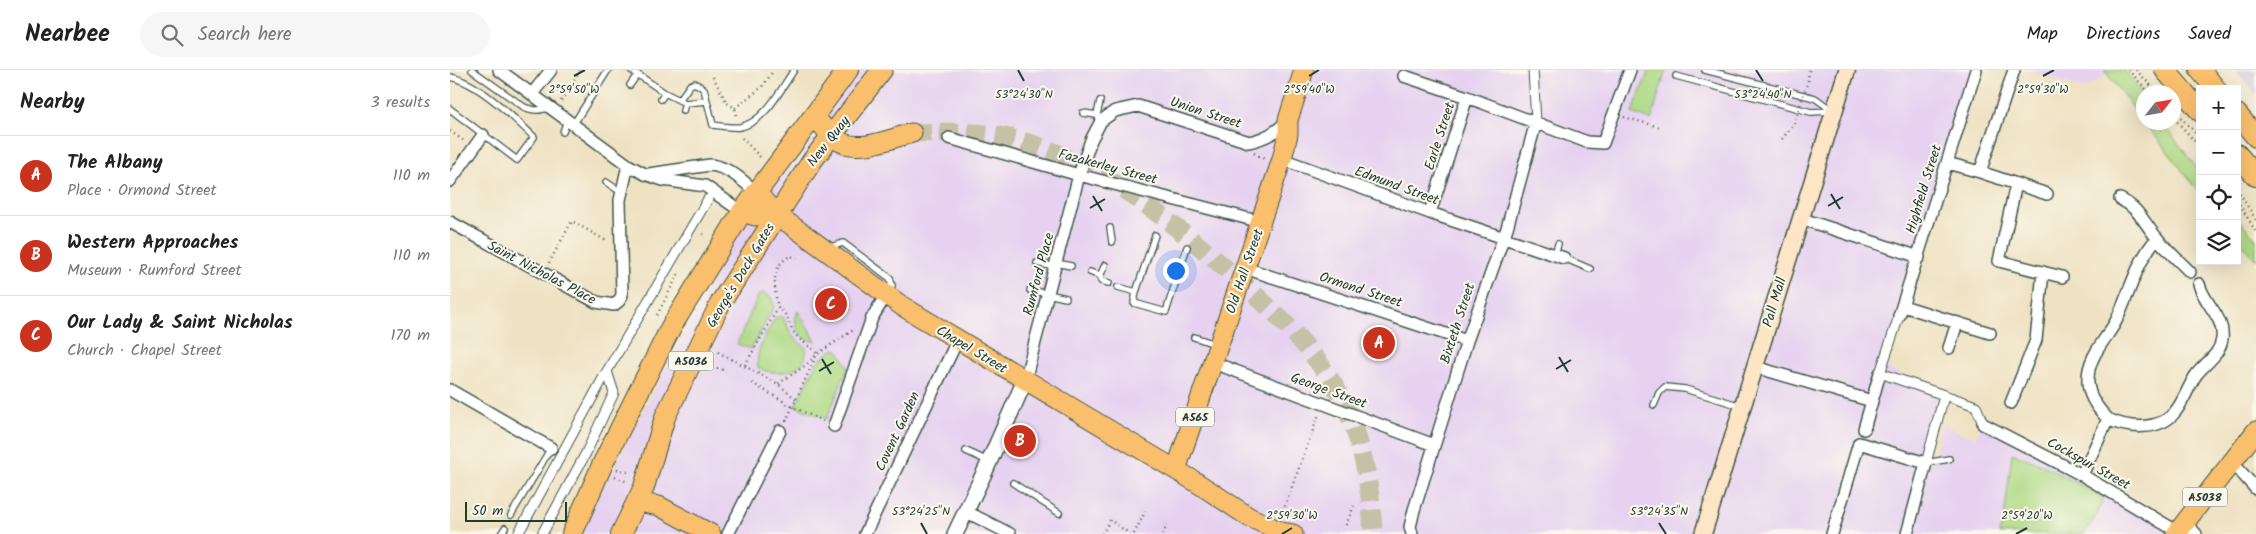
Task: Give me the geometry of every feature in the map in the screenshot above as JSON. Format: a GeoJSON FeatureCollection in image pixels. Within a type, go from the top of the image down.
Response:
{"type":"FeatureCollection","features":[{"type":"Feature","properties":{"kind":"highway","name":"New Quay"},"geometry":{"type":"LineString","coordinates":[[738,210],[756,192],[848,70]]}},
{"type":"Feature","properties":{"kind":"highway","name":"New Quay"},"geometry":{"type":"LineString","coordinates":[[768,220],[882,70]]}},
{"type":"Feature","properties":{"kind":"highway"},"geometry":{"type":"LineString","coordinates":[[2165,70],[2196,106]]}},
{"type":"Feature","properties":{"kind":"highway"},"geometry":{"type":"LineString","coordinates":[[2200,70],[2213,85]]}},
{"type":"Feature","properties":{"kind":"highway"},"geometry":{"type":"LineString","coordinates":[[2241,119],[2256,137]]}},
{"type":"Feature","properties":{"kind":"highway"},"geometry":{"type":"LineString","coordinates":[[2241,159],[2256,176]]}},
{"type":"Feature","properties":{"kind":"highway"},"geometry":{"type":"LineString","coordinates":[[756,192],[768,220]]}},
{"type":"Feature","properties":{"kind":"highway","name":"A5036"},"geometry":{"type":"LineString","coordinates":[[572,534],[601,479],[667,334],[701,278],[738,210]]}},
{"type":"Feature","properties":{"kind":"highway","name":"George's Dock Gates"},"geometry":{"type":"LineString","coordinates":[[637,493],[665,417],[693,356],[721,302],[768,220]]}},
{"type":"Feature","properties":{"kind":"highway","name":"A5036"},"geometry":{"type":"LineString","coordinates":[[621,534],[637,493]]}},
{"type":"Feature","properties":{"kind":"main road","name":"Old Hall Street"},"geometry":{"type":"LineString","coordinates":[[1176,470],[1261,222],[1275,161],[1288,134],[1288,120],[1304,70]]}},
{"type":"Feature","properties":{"kind":"main road","name":"Pall Mall"},"geometry":{"type":"LineString","coordinates":[[1702,534],[1755,367],[1799,218],[1847,70]]}},
{"type":"Feature","properties":{"kind":"main road"},"geometry":{"type":"LineString","coordinates":[[815,116],[832,136],[843,144],[858,145],[884,141],[912,133]]}},
{"type":"Feature","properties":{"kind":"main road"},"geometry":{"type":"LineString","coordinates":[[738,210],[768,220]]}},
{"type":"Feature","properties":{"kind":"main road","name":"Chapel Street"},"geometry":{"type":"LineString","coordinates":[[768,220],[825,249],[886,295],[957,341],[1176,470],[1250,517],[1285,533]]}},
{"type":"Feature","properties":{"kind":"main road","name":"A5038"},"geometry":{"type":"LineString","coordinates":[[2184,531],[2256,431]]}},
{"type":"Feature","properties":{"kind":"main road"},"geometry":{"type":"LineString","coordinates":[[637,493],[711,534]]}},
{"type":"Feature","properties":{"kind":"street"},"geometry":{"type":"LineString","coordinates":[[499,70],[512,76],[532,94],[555,105],[570,122],[628,165],[645,174],[663,180],[705,186],[738,210]]}},
{"type":"Feature","properties":{"kind":"street"},"geometry":{"type":"LineString","coordinates":[[532,94],[551,70]]}},
{"type":"Feature","properties":{"kind":"street"},"geometry":{"type":"LineString","coordinates":[[1532,70],[1536,122]]}},
{"type":"Feature","properties":{"kind":"street"},"geometry":{"type":"LineString","coordinates":[[1404,76],[1536,122],[1587,144],[1603,143],[1630,70]]}},
{"type":"Feature","properties":{"kind":"street","name":"Highfield Street"},"geometry":{"type":"LineString","coordinates":[[1901,311],[1976,70]]}},
{"type":"Feature","properties":{"kind":"street"},"geometry":{"type":"LineString","coordinates":[[1980,172],[2014,70]]}},
{"type":"Feature","properties":{"kind":"street","name":"Earle Street"},"geometry":{"type":"LineString","coordinates":[[1430,213],[1467,97]]}},
{"type":"Feature","properties":{"kind":"street","name":"Union Street"},"geometry":{"type":"LineString","coordinates":[[1099,118],[1115,111],[1138,106],[1249,142],[1264,138],[1279,130],[1288,120]]}},
{"type":"Feature","properties":{"kind":"street","name":"Rumford Place"},"geometry":{"type":"LineString","coordinates":[[1025,380],[1079,175],[1099,118]]}},
{"type":"Feature","properties":{"kind":"street","name":"Bixteth Street"},"geometry":{"type":"LineString","coordinates":[[1412,534],[1410,527],[1414,510],[1467,341],[1507,228],[1536,122]]}},
{"type":"Feature","properties":{"kind":"street"},"geometry":{"type":"LineString","coordinates":[[451,176],[483,135]]}},
{"type":"Feature","properties":{"kind":"street","name":"Fazakerley Street"},"geometry":{"type":"LineString","coordinates":[[949,138],[1079,175],[1261,222]]}},
{"type":"Feature","properties":{"kind":"street","name":"Edmund Street"},"geometry":{"type":"LineString","coordinates":[[1275,161],[1502,238],[1559,252]]}},
{"type":"Feature","properties":{"kind":"street"},"geometry":{"type":"LineString","coordinates":[[1947,163],[2047,194]]}},
{"type":"Feature","properties":{"kind":"street","name":"Saint Nicholas Place"},"geometry":{"type":"LineString","coordinates":[[450,222],[596,302],[608,305],[619,301],[622,289],[621,192],[628,165]]}},
{"type":"Feature","properties":{"kind":"street"},"geometry":{"type":"LineString","coordinates":[[645,174],[710,165],[720,166],[736,175],[756,192]]}},
{"type":"Feature","properties":{"kind":"street"},"geometry":{"type":"LineString","coordinates":[[2016,184],[1999,261],[2062,277]]}},
{"type":"Feature","properties":{"kind":"street"},"geometry":{"type":"LineString","coordinates":[[518,534],[607,370],[708,199]]}},
{"type":"Feature","properties":{"kind":"street"},"geometry":{"type":"LineString","coordinates":[[2120,199],[2130,204],[2141,214],[2157,238],[2190,272]]}},
{"type":"Feature","properties":{"kind":"street"},"geometry":{"type":"LineString","coordinates":[[1799,218],[1919,257]]}},
{"type":"Feature","properties":{"kind":"street"},"geometry":{"type":"LineString","coordinates":[[2157,238],[2145,252],[2117,320],[2089,365],[2088,380],[2090,394],[2098,409],[2108,419],[2118,424],[2135,427],[2161,423],[2174,414],[2195,376],[2219,351],[2222,327],[2217,314],[2202,295],[2199,284]]}},
{"type":"Feature","properties":{"kind":"street","name":"Ormond Street"},"geometry":{"type":"LineString","coordinates":[[1245,268],[1467,341]]}},
{"type":"Feature","properties":{"kind":"street"},"geometry":{"type":"LineString","coordinates":[[2011,403],[2036,340],[2043,272]]}},
{"type":"Feature","properties":{"kind":"street"},"geometry":{"type":"LineString","coordinates":[[834,426],[872,318],[886,295]]}},
{"type":"Feature","properties":{"kind":"street"},"geometry":{"type":"LineString","coordinates":[[1864,429],[1901,311],[1957,323],[1990,333]]}},
{"type":"Feature","properties":{"kind":"street"},"geometry":{"type":"LineString","coordinates":[[1949,348],[1957,323]]}},
{"type":"Feature","properties":{"kind":"street","name":"Covent Garden"},"geometry":{"type":"LineString","coordinates":[[865,534],[957,341]]}},
{"type":"Feature","properties":{"kind":"street","name":"George Street"},"geometry":{"type":"LineString","coordinates":[[1217,354],[1434,445]]}},
{"type":"Feature","properties":{"kind":"street"},"geometry":{"type":"LineString","coordinates":[[1755,367],[1872,401]]}},
{"type":"Feature","properties":{"kind":"street"},"geometry":{"type":"LineString","coordinates":[[542,534],[586,453],[614,393],[607,370]]}},
{"type":"Feature","properties":{"kind":"street"},"geometry":{"type":"LineString","coordinates":[[1880,373],[1976,406],[1983,424]]}},
{"type":"Feature","properties":{"kind":"street"},"geometry":{"type":"LineString","coordinates":[[955,534],[990,468],[1025,380]]}},
{"type":"Feature","properties":{"kind":"street"},"geometry":{"type":"LineString","coordinates":[[450,390],[551,448]]}},
{"type":"Feature","properties":{"kind":"street"},"geometry":{"type":"LineString","coordinates":[[1908,534],[1944,396]]}},
{"type":"Feature","properties":{"kind":"street"},"geometry":{"type":"LineString","coordinates":[[2082,475],[2108,419]]}},
{"type":"Feature","properties":{"kind":"street","name":"Cockspur Street"},"geometry":{"type":"LineString","coordinates":[[1983,424],[2082,475],[2184,531]]}},
{"type":"Feature","properties":{"kind":"street"},"geometry":{"type":"LineString","coordinates":[[728,534],[780,431]]}},
{"type":"Feature","properties":{"kind":"street"},"geometry":{"type":"LineString","coordinates":[[1832,534],[1859,443],[1926,463]]}},
{"type":"Feature","properties":{"kind":"street"},"geometry":{"type":"LineString","coordinates":[[2232,462],[2256,489]]}},
{"type":"Feature","properties":{"kind":"street"},"geometry":{"type":"LineString","coordinates":[[967,512],[1010,534]]}},
{"type":"Feature","properties":{"kind":"lane"},"geometry":{"type":"LineString","coordinates":[[472,70],[524,107],[542,110],[555,105]]}},
{"type":"Feature","properties":{"kind":"lane"},"geometry":{"type":"LineString","coordinates":[[563,132],[608,70]]}},
{"type":"Feature","properties":{"kind":"lane"},"geometry":{"type":"LineString","coordinates":[[631,70],[665,93],[682,101],[707,101]]}},
{"type":"Feature","properties":{"kind":"lane"},"geometry":{"type":"LineString","coordinates":[[682,111],[682,101],[690,86],[695,83],[704,89],[713,125],[739,127],[749,124],[766,110],[794,70]]}},
{"type":"Feature","properties":{"kind":"lane"},"geometry":{"type":"LineString","coordinates":[[1705,70],[1815,98],[1833,111]]}},
{"type":"Feature","properties":{"kind":"lane"},"geometry":{"type":"LineString","coordinates":[[630,85],[637,75]]}},
{"type":"Feature","properties":{"kind":"lane"},"geometry":{"type":"LineString","coordinates":[[1676,76],[1811,112],[1833,111]]}},
{"type":"Feature","properties":{"kind":"lane"},"geometry":{"type":"LineString","coordinates":[[450,77],[463,80],[515,119],[534,137],[517,160],[450,109]]}},
{"type":"Feature","properties":{"kind":"lane"},"geometry":{"type":"LineString","coordinates":[[661,99],[665,93]]}},
{"type":"Feature","properties":{"kind":"lane"},"geometry":{"type":"LineString","coordinates":[[1083,113],[1099,118],[1100,101]]}},
{"type":"Feature","properties":{"kind":"lane"},"geometry":{"type":"LineString","coordinates":[[606,182],[621,192]]}},
{"type":"Feature","properties":{"kind":"lane"},"geometry":{"type":"LineString","coordinates":[[1110,228],[1112,242]]}},
{"type":"Feature","properties":{"kind":"lane"},"geometry":{"type":"LineString","coordinates":[[1156,235],[1134,303],[1166,312],[1187,247]]}},
{"type":"Feature","properties":{"kind":"lane"},"geometry":{"type":"LineString","coordinates":[[1559,252],[1590,269]]}},
{"type":"Feature","properties":{"kind":"lane"},"geometry":{"type":"LineString","coordinates":[[1037,263],[1071,266]]}},
{"type":"Feature","properties":{"kind":"lane"},"geometry":{"type":"LineString","coordinates":[[1100,276],[1105,265]]}},
{"type":"Feature","properties":{"kind":"lane"},"geometry":{"type":"LineString","coordinates":[[1090,272],[1100,276],[1102,281],[1108,283]]}},
{"type":"Feature","properties":{"kind":"lane"},"geometry":{"type":"LineString","coordinates":[[1120,287],[1136,292]]}},
{"type":"Feature","properties":{"kind":"lane"},"geometry":{"type":"LineString","coordinates":[[1030,290],[1066,298]]}},
{"type":"Feature","properties":{"kind":"lane"},"geometry":{"type":"LineString","coordinates":[[1194,337],[1217,354]]}},
{"type":"Feature","properties":{"kind":"lane"},"geometry":{"type":"LineString","coordinates":[[1654,405],[1658,393],[1665,387],[1685,389],[1742,406]]}},
{"type":"Feature","properties":{"kind":"lane"},"geometry":{"type":"LineString","coordinates":[[511,515],[551,448]]}},
{"type":"Feature","properties":{"kind":"lane"},"geometry":{"type":"LineString","coordinates":[[966,451],[990,468]]}},
{"type":"Feature","properties":{"kind":"lane"},"geometry":{"type":"LineString","coordinates":[[1926,463],[1949,459]]}},
{"type":"Feature","properties":{"kind":"lane"},"geometry":{"type":"LineString","coordinates":[[1013,483],[1059,513]]}},
{"type":"Feature","properties":{"kind":"lane"},"geometry":{"type":"LineString","coordinates":[[501,534],[504,528]]}},
{"type":"Feature","properties":{"kind":"path"},"geometry":{"type":"LineString","coordinates":[[555,105],[563,97],[580,70]]}},
{"type":"Feature","properties":{"kind":"path"},"geometry":{"type":"LineString","coordinates":[[735,108],[762,87],[774,70]]}},
{"type":"Feature","properties":{"kind":"path"},"geometry":{"type":"LineString","coordinates":[[1782,139],[1794,124],[1808,81],[1809,70]]}},
{"type":"Feature","properties":{"kind":"path"},"geometry":{"type":"LineString","coordinates":[[2128,70],[2142,85]]}},
{"type":"Feature","properties":{"kind":"path"},"geometry":{"type":"LineString","coordinates":[[2136,70],[2150,85]]}},
{"type":"Feature","properties":{"kind":"path"},"geometry":{"type":"LineString","coordinates":[[713,77],[727,103],[735,108]]}},
{"type":"Feature","properties":{"kind":"path"},"geometry":{"type":"LineString","coordinates":[[553,86],[563,97]]}},
{"type":"Feature","properties":{"kind":"path"},"geometry":{"type":"LineString","coordinates":[[735,108],[736,118]]}},
{"type":"Feature","properties":{"kind":"path"},"geometry":{"type":"LineString","coordinates":[[1614,114],[1659,127]]}},
{"type":"Feature","properties":{"kind":"path"},"geometry":{"type":"LineString","coordinates":[[2181,118],[2196,134]]}},
{"type":"Feature","properties":{"kind":"path"},"geometry":{"type":"LineString","coordinates":[[2181,126],[2196,143]]}},
{"type":"Feature","properties":{"kind":"path"},"geometry":{"type":"LineString","coordinates":[[450,131],[467,144]]}},
{"type":"Feature","properties":{"kind":"path"},"geometry":{"type":"LineString","coordinates":[[742,138],[765,162]]}},
{"type":"Feature","properties":{"kind":"path"},"geometry":{"type":"LineString","coordinates":[[1251,152],[1275,161]]}},
{"type":"Feature","properties":{"kind":"path"},"geometry":{"type":"LineString","coordinates":[[2241,196],[2256,220]]}},
{"type":"Feature","properties":{"kind":"path"},"geometry":{"type":"LineString","coordinates":[[2241,207],[2256,232]]}},
{"type":"Feature","properties":{"kind":"path"},"geometry":{"type":"LineString","coordinates":[[543,273],[572,221],[610,242]]}},
{"type":"Feature","properties":{"kind":"path"},"geometry":{"type":"LineString","coordinates":[[745,365],[778,308],[773,285],[776,271],[783,260],[790,256],[797,258]]}},
{"type":"Feature","properties":{"kind":"path"},"geometry":{"type":"LineString","coordinates":[[778,308],[784,311],[796,335],[818,354]]}},
{"type":"Feature","properties":{"kind":"path"},"geometry":{"type":"LineString","coordinates":[[778,384],[806,365],[818,354],[872,318]]}},
{"type":"Feature","properties":{"kind":"path"},"geometry":{"type":"LineString","coordinates":[[718,352],[778,384],[796,399]]}},
{"type":"Feature","properties":{"kind":"path"},"geometry":{"type":"LineString","coordinates":[[780,431],[818,354]]}},
{"type":"Feature","properties":{"kind":"path"},"geometry":{"type":"LineString","coordinates":[[717,368],[723,370]]}},
{"type":"Feature","properties":{"kind":"path"},"geometry":{"type":"LineString","coordinates":[[752,383],[792,407],[834,426]]}},
{"type":"Feature","properties":{"kind":"path"},"geometry":{"type":"LineString","coordinates":[[1283,511],[1319,415]]}},
{"type":"Feature","properties":{"kind":"path"},"geometry":{"type":"LineString","coordinates":[[611,468],[640,476]]}},
{"type":"Feature","properties":{"kind":"path"},"geometry":{"type":"LineString","coordinates":[[601,479],[637,493]]}},
{"type":"Feature","properties":{"kind":"path"},"geometry":{"type":"LineString","coordinates":[[1346,525],[1354,506]]}},
{"type":"Feature","properties":{"kind":"path"},"geometry":{"type":"LineString","coordinates":[[1102,534],[1110,520],[1132,534],[1146,510]]}},
{"type":"Feature","properties":{"kind":"path"},"geometry":{"type":"LineString","coordinates":[[1162,534],[1168,524]]}},
{"type":"Feature","properties":{"kind":"shaded area"},"geometry":{"type":"Polygon","coordinates":[[[853,70],[1980,70],[1887,369],[1941,387],[1926,462],[1933,461],[1942,425],[1975,438],[1983,424],[2178,531],[2196,534],[579,534],[733,239],[853,70]]]}},
{"type":"Feature","properties":{"kind":"shaded area"},"geometry":{"type":"Polygon","coordinates":[[[2029,70],[2114,70],[2084,89],[2029,70]]]}},
{"type":"Feature","properties":{"kind":"shaded area"},"geometry":{"type":"Polygon","coordinates":[[[2235,70],[2256,70],[2256,94],[2235,70]]]}},
{"type":"Feature","properties":{"kind":"green space"},"geometry":{"type":"Polygon","coordinates":[[[1649,70],[1666,70],[1651,120],[1632,113],[1649,70]]]}},
{"type":"Feature","properties":{"kind":"green space"},"geometry":{"type":"Polygon","coordinates":[[[2104,70],[2124,70],[2137,85],[2136,112],[2104,70]]]}},
{"type":"Feature","properties":{"kind":"green space"},"geometry":{"type":"Polygon","coordinates":[[[2150,130],[2168,130],[2196,167],[2196,188],[2150,130]]]}},
{"type":"Feature","properties":{"kind":"green space"},"geometry":{"type":"Polygon","coordinates":[[[2241,222],[2256,239],[2256,260],[2241,242],[2241,222]]]}},
{"type":"Feature","properties":{"kind":"green space"},"geometry":{"type":"Polygon","coordinates":[[[763,293],[771,297],[774,307],[751,349],[737,344],[759,294],[763,293]]]}},
{"type":"Feature","properties":{"kind":"green space"},"geometry":{"type":"Polygon","coordinates":[[[798,311],[816,341],[805,338],[798,331],[796,316],[798,311]]]}},
{"type":"Feature","properties":{"kind":"green space"},"geometry":{"type":"Polygon","coordinates":[[[783,317],[792,336],[806,348],[805,356],[797,368],[789,371],[765,371],[758,368],[758,355],[765,336],[775,318],[783,317]]]}},
{"type":"Feature","properties":{"kind":"green space"},"geometry":{"type":"Polygon","coordinates":[[[834,349],[839,351],[848,367],[827,419],[795,406],[818,361],[834,349]]]}},
{"type":"Feature","properties":{"kind":"green space"},"geometry":{"type":"Polygon","coordinates":[[[2012,453],[2041,464],[2104,498],[2097,515],[2084,534],[1999,534],[2000,528],[2008,522],[2004,518],[2012,453]]]}},
{"type":"Feature","properties":{"kind":"tunnel"},"geometry":{"type":"LineString","coordinates":[[912,133],[961,132],[1010,138],[1041,147],[1071,160],[1100,175],[1157,212],[1233,275],[1296,335],[1310,351],[1335,387],[1352,421],[1362,452],[1368,485],[1373,534]]}},
{"type":"Feature","properties":{"kind":"place","name":"Our Lady & Saint Nicholas"},"geometry":{"type":"Point","coordinates":[831,304]}},
{"type":"Feature","properties":{"kind":"place","name":"The Albany"},"geometry":{"type":"Point","coordinates":[1379,343]}},
{"type":"Feature","properties":{"kind":"place","name":"Western Approaches"},"geometry":{"type":"Point","coordinates":[1020,441]}}]}
